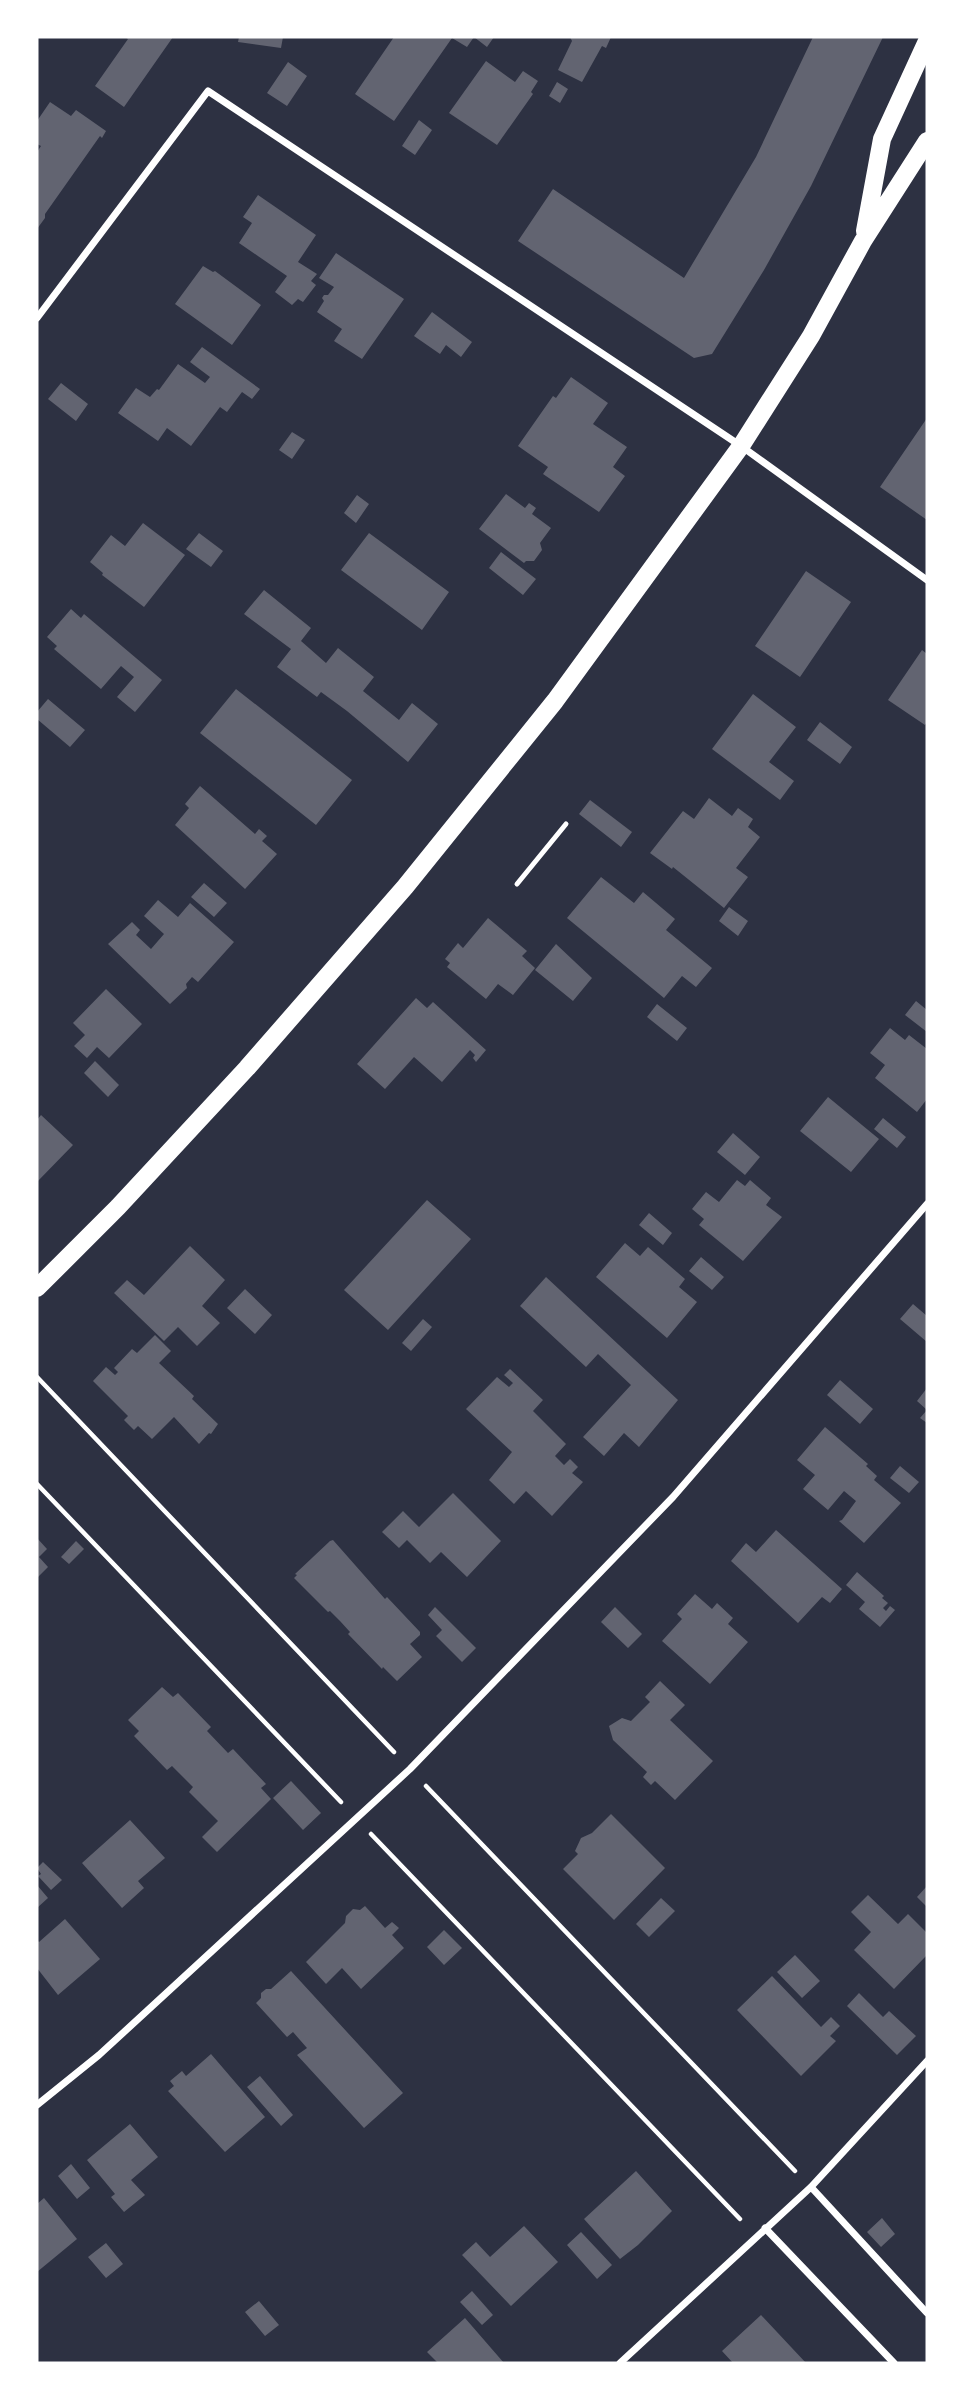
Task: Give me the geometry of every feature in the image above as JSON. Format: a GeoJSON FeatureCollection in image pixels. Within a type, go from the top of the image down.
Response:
{"type":"FeatureCollection","features":[{"type":"Feature","properties":{"kind":"main road"},"geometry":{"type":"LineString","coordinates":[[863,241],[882,139],[927,41]]}},
{"type":"Feature","properties":{"kind":"main road"},"geometry":{"type":"LineString","coordinates":[[37,1288],[118,1207],[247,1068],[405,887],[555,701],[741,446],[811,336],[863,241],[927,141]]}},
{"type":"Feature","properties":{"kind":"street"},"geometry":{"type":"LineString","coordinates":[[37,318],[208,91],[741,446],[927,580]]}},
{"type":"Feature","properties":{"kind":"street"},"geometry":{"type":"LineString","coordinates":[[37,2105],[99,2055],[410,1769],[673,1497],[927,1204]]}},
{"type":"Feature","properties":{"kind":"street"},"geometry":{"type":"LineString","coordinates":[[620,2363],[811,2187],[927,2061]]}},
{"type":"Feature","properties":{"kind":"street"},"geometry":{"type":"LineString","coordinates":[[811,2187],[927,2313]]}},
{"type":"Feature","properties":{"kind":"street"},"geometry":{"type":"LineString","coordinates":[[765,2228],[894,2363]]}},
{"type":"Feature","properties":{"kind":"lane"},"geometry":{"type":"LineString","coordinates":[[517,884],[566,824]]}},
{"type":"Feature","properties":{"kind":"path"},"geometry":{"type":"LineString","coordinates":[[37,1484],[757,2237]]}},
{"type":"Feature","properties":{"kind":"building"},"geometry":{"type":"Polygon","coordinates":[[[125,37],[173,37],[124,107],[95,86],[128,39],[125,37]]]}},
{"type":"Feature","properties":{"kind":"building"},"geometry":{"type":"Polygon","coordinates":[[[239,37],[283,37],[281,48],[238,42],[239,37]]]}},
{"type":"Feature","properties":{"kind":"building"},"geometry":{"type":"Polygon","coordinates":[[[394,37],[474,37],[467,47],[452,38],[394,121],[355,94],[394,37]]]}},
{"type":"Feature","properties":{"kind":"building"},"geometry":{"type":"Polygon","coordinates":[[[474,37],[494,37],[487,47],[474,37]]]}},
{"type":"Feature","properties":{"kind":"building"},"geometry":{"type":"Polygon","coordinates":[[[570,37],[611,37],[606,48],[602,46],[582,82],[558,70],[572,41],[570,37]]]}},
{"type":"Feature","properties":{"kind":"building"},"geometry":{"type":"Polygon","coordinates":[[[813,37],[883,37],[811,186],[764,270],[712,354],[694,358],[518,241],[553,189],[684,278],[756,157],[813,37]]]}},
{"type":"Feature","properties":{"kind":"building"},"geometry":{"type":"Polygon","coordinates":[[[486,61],[515,82],[523,71],[538,81],[531,92],[533,94],[497,145],[449,113],[486,61]]]}},
{"type":"Feature","properties":{"kind":"building"},"geometry":{"type":"Polygon","coordinates":[[[288,62],[307,76],[287,106],[267,93],[288,62]]]}},
{"type":"Feature","properties":{"kind":"building"},"geometry":{"type":"Polygon","coordinates":[[[557,82],[568,89],[560,103],[549,96],[557,82]]]}},
{"type":"Feature","properties":{"kind":"building"},"geometry":{"type":"Polygon","coordinates":[[[50,102],[71,116],[76,110],[106,131],[37,229],[37,152],[41,146],[37,144],[37,121],[50,102]]]}},
{"type":"Feature","properties":{"kind":"building"},"geometry":{"type":"Polygon","coordinates":[[[419,120],[432,130],[415,155],[402,146],[419,120]]]}},
{"type":"Feature","properties":{"kind":"building"},"geometry":{"type":"Polygon","coordinates":[[[258,195],[316,235],[298,262],[317,274],[311,281],[316,285],[303,302],[298,299],[292,305],[275,292],[287,276],[239,243],[252,223],[243,217],[258,195]]]}},
{"type":"Feature","properties":{"kind":"building"},"geometry":{"type":"Polygon","coordinates":[[[336,253],[404,299],[362,359],[334,341],[342,329],[317,312],[324,301],[324,295],[328,295],[334,287],[319,278],[336,253]]]}},
{"type":"Feature","properties":{"kind":"building"},"geometry":{"type":"Polygon","coordinates":[[[203,266],[215,271],[261,305],[232,345],[175,304],[203,266]]]}},
{"type":"Feature","properties":{"kind":"building"},"geometry":{"type":"Polygon","coordinates":[[[432,312],[472,342],[461,357],[446,345],[440,354],[414,336],[432,312]]]}},
{"type":"Feature","properties":{"kind":"building"},"geometry":{"type":"Polygon","coordinates":[[[202,347],[260,389],[252,399],[242,392],[227,412],[220,407],[191,446],[167,428],[158,441],[118,413],[136,388],[150,397],[159,390],[178,364],[205,383],[210,377],[190,362],[202,347]]]}},
{"type":"Feature","properties":{"kind":"building"},"geometry":{"type":"Polygon","coordinates":[[[571,377],[608,403],[593,424],[627,447],[613,467],[625,476],[599,512],[543,474],[548,467],[518,446],[553,396],[556,398],[571,377]]]}},
{"type":"Feature","properties":{"kind":"building"},"geometry":{"type":"Polygon","coordinates":[[[61,383],[88,404],[76,421],[48,399],[61,383]]]}},
{"type":"Feature","properties":{"kind":"building"},"geometry":{"type":"Polygon","coordinates":[[[927,418],[927,520],[880,487],[927,418]]]}},
{"type":"Feature","properties":{"kind":"building"},"geometry":{"type":"Polygon","coordinates":[[[292,432],[305,440],[292,459],[279,450],[292,432]]]}},
{"type":"Feature","properties":{"kind":"building"},"geometry":{"type":"Polygon","coordinates":[[[506,494],[525,508],[529,503],[536,508],[532,514],[551,528],[540,543],[542,550],[534,561],[524,563],[479,529],[506,494]]]}},
{"type":"Feature","properties":{"kind":"building"},"geometry":{"type":"Polygon","coordinates":[[[357,495],[369,504],[356,523],[344,513],[357,495]]]}},
{"type":"Feature","properties":{"kind":"building"},"geometry":{"type":"Polygon","coordinates":[[[143,523],[185,555],[144,607],[102,575],[90,562],[111,535],[125,546],[143,523]]]}},
{"type":"Feature","properties":{"kind":"building"},"geometry":{"type":"Polygon","coordinates":[[[199,533],[223,551],[211,567],[186,549],[199,533]]]}},
{"type":"Feature","properties":{"kind":"building"},"geometry":{"type":"Polygon","coordinates":[[[369,533],[449,592],[422,630],[341,570],[369,533]]]}},
{"type":"Feature","properties":{"kind":"building"},"geometry":{"type":"Polygon","coordinates":[[[501,552],[536,579],[523,595],[489,568],[501,552]]]}},
{"type":"Feature","properties":{"kind":"building"},"geometry":{"type":"Polygon","coordinates":[[[806,571],[851,602],[800,677],[755,646],[806,571]]]}},
{"type":"Feature","properties":{"kind":"building"},"geometry":{"type":"Polygon","coordinates":[[[264,590],[311,628],[301,641],[326,663],[338,648],[374,677],[363,691],[399,720],[412,703],[438,724],[408,762],[321,692],[317,697],[277,667],[291,649],[244,614],[264,590]]]}},
{"type":"Feature","properties":{"kind":"building"},"geometry":{"type":"Polygon","coordinates":[[[71,609],[81,618],[84,614],[162,680],[135,712],[117,697],[134,677],[121,666],[101,689],[54,649],[57,646],[47,637],[71,609]]]}},
{"type":"Feature","properties":{"kind":"building"},"geometry":{"type":"Polygon","coordinates":[[[922,650],[927,654],[925,725],[888,700],[922,650]]]}},
{"type":"Feature","properties":{"kind":"building"},"geometry":{"type":"Polygon","coordinates":[[[236,689],[352,780],[316,825],[200,733],[236,689]]]}},
{"type":"Feature","properties":{"kind":"building"},"geometry":{"type":"Polygon","coordinates":[[[753,694],[796,727],[769,762],[794,781],[780,800],[712,749],[753,694]]]}},
{"type":"Feature","properties":{"kind":"building"},"geometry":{"type":"Polygon","coordinates":[[[48,699],[85,730],[70,747],[37,719],[37,712],[48,699]]]}},
{"type":"Feature","properties":{"kind":"building"},"geometry":{"type":"Polygon","coordinates":[[[820,722],[852,747],[840,764],[807,740],[820,722]]]}},
{"type":"Feature","properties":{"kind":"building"},"geometry":{"type":"Polygon","coordinates":[[[200,786],[255,834],[259,829],[267,836],[262,841],[277,854],[245,889],[175,825],[189,808],[185,804],[200,786]]]}},
{"type":"Feature","properties":{"kind":"building"},"geometry":{"type":"Polygon","coordinates":[[[709,798],[732,816],[738,808],[753,819],[748,827],[760,837],[736,868],[748,877],[724,908],[673,867],[672,869],[650,853],[683,811],[694,819],[709,798]]]}},
{"type":"Feature","properties":{"kind":"building"},"geometry":{"type":"Polygon","coordinates":[[[590,800],[632,832],[621,847],[579,814],[590,800]]]}},
{"type":"Feature","properties":{"kind":"building"},"geometry":{"type":"Polygon","coordinates":[[[601,877],[634,903],[643,892],[675,919],[666,930],[712,968],[696,987],[682,976],[664,998],[567,918],[601,877]]]}},
{"type":"Feature","properties":{"kind":"building"},"geometry":{"type":"Polygon","coordinates":[[[204,883],[227,903],[214,917],[191,897],[204,883]]]}},
{"type":"Feature","properties":{"kind":"building"},"geometry":{"type":"Polygon","coordinates":[[[158,900],[178,917],[190,903],[234,942],[198,982],[192,977],[186,984],[187,988],[170,1004],[108,944],[132,922],[140,930],[136,935],[151,949],[164,934],[144,916],[158,900]]]}},
{"type":"Feature","properties":{"kind":"building"},"geometry":{"type":"Polygon","coordinates":[[[729,907],[748,921],[738,936],[719,921],[729,907]]]}},
{"type":"Feature","properties":{"kind":"building"},"geometry":{"type":"Polygon","coordinates":[[[488,918],[527,951],[522,956],[535,968],[513,995],[498,984],[486,999],[447,967],[450,963],[445,959],[458,943],[463,948],[488,918]]]}},
{"type":"Feature","properties":{"kind":"building"},"geometry":{"type":"Polygon","coordinates":[[[556,944],[592,978],[573,1001],[535,970],[556,944]]]}},
{"type":"Feature","properties":{"kind":"building"},"geometry":{"type":"Polygon","coordinates":[[[106,989],[142,1024],[109,1058],[97,1047],[87,1058],[74,1046],[85,1035],[73,1023],[106,989]]]}},
{"type":"Feature","properties":{"kind":"building"},"geometry":{"type":"Polygon","coordinates":[[[416,998],[427,1008],[433,1002],[486,1050],[476,1062],[473,1058],[475,1055],[470,1050],[442,1082],[414,1057],[385,1089],[357,1064],[416,998]]]}},
{"type":"Feature","properties":{"kind":"building"},"geometry":{"type":"Polygon","coordinates":[[[916,1001],[927,1010],[927,1032],[905,1015],[916,1001]]]}},
{"type":"Feature","properties":{"kind":"building"},"geometry":{"type":"Polygon","coordinates":[[[657,1004],[687,1028],[677,1041],[647,1017],[657,1004]]]}},
{"type":"Feature","properties":{"kind":"building"},"geometry":{"type":"Polygon","coordinates":[[[890,1028],[905,1040],[909,1035],[927,1049],[927,1099],[917,1112],[875,1078],[885,1065],[870,1053],[890,1028]]]}},
{"type":"Feature","properties":{"kind":"building"},"geometry":{"type":"Polygon","coordinates":[[[95,1061],[119,1085],[108,1097],[84,1073],[95,1061]]]}},
{"type":"Feature","properties":{"kind":"building"},"geometry":{"type":"Polygon","coordinates":[[[828,1097],[879,1139],[851,1172],[800,1131],[828,1097]]]}},
{"type":"Feature","properties":{"kind":"building"},"geometry":{"type":"Polygon","coordinates":[[[41,1115],[73,1145],[37,1182],[37,1120],[41,1115]]]}},
{"type":"Feature","properties":{"kind":"building"},"geometry":{"type":"Polygon","coordinates":[[[883,1118],[906,1137],[897,1148],[874,1129],[883,1118]]]}},
{"type":"Feature","properties":{"kind":"building"},"geometry":{"type":"Polygon","coordinates":[[[733,1133],[760,1157],[745,1175],[717,1152],[733,1133]]]}},
{"type":"Feature","properties":{"kind":"building"},"geometry":{"type":"Polygon","coordinates":[[[737,1180],[745,1186],[750,1180],[771,1198],[766,1205],[782,1217],[743,1261],[699,1225],[704,1219],[692,1209],[706,1192],[719,1202],[737,1180]]]}},
{"type":"Feature","properties":{"kind":"building"},"geometry":{"type":"Polygon","coordinates":[[[427,1200],[471,1239],[388,1330],[344,1290],[427,1200]]]}},
{"type":"Feature","properties":{"kind":"building"},"geometry":{"type":"Polygon","coordinates":[[[649,1213],[672,1233],[663,1245],[639,1225],[649,1213]]]}},
{"type":"Feature","properties":{"kind":"building"},"geometry":{"type":"Polygon","coordinates":[[[625,1243],[640,1256],[648,1247],[685,1279],[679,1287],[697,1302],[667,1338],[596,1277],[625,1243]]]}},
{"type":"Feature","properties":{"kind":"building"},"geometry":{"type":"Polygon","coordinates":[[[190,1246],[225,1280],[202,1306],[220,1323],[197,1346],[178,1327],[164,1341],[114,1293],[127,1280],[144,1295],[190,1246]]]}},
{"type":"Feature","properties":{"kind":"building"},"geometry":{"type":"Polygon","coordinates":[[[701,1257],[724,1277],[712,1290],[689,1271],[701,1257]]]}},
{"type":"Feature","properties":{"kind":"building"},"geometry":{"type":"Polygon","coordinates":[[[546,1277],[678,1400],[639,1447],[624,1433],[604,1456],[583,1437],[631,1385],[598,1354],[586,1367],[520,1306],[546,1277]]]}},
{"type":"Feature","properties":{"kind":"building"},"geometry":{"type":"Polygon","coordinates":[[[245,1289],[272,1315],[255,1334],[227,1308],[245,1289]]]}},
{"type":"Feature","properties":{"kind":"building"},"geometry":{"type":"Polygon","coordinates":[[[913,1304],[927,1316],[927,1342],[900,1319],[913,1304]]]}},
{"type":"Feature","properties":{"kind":"building"},"geometry":{"type":"Polygon","coordinates":[[[423,1319],[432,1327],[411,1351],[402,1343],[423,1319]]]}},
{"type":"Feature","properties":{"kind":"building"},"geometry":{"type":"Polygon","coordinates":[[[155,1335],[171,1351],[159,1363],[194,1396],[192,1399],[218,1424],[199,1444],[174,1417],[152,1439],[138,1426],[134,1430],[124,1420],[128,1416],[93,1381],[106,1367],[115,1375],[118,1372],[114,1368],[132,1349],[137,1353],[155,1335]]]}},
{"type":"Feature","properties":{"kind":"building"},"geometry":{"type":"Polygon","coordinates":[[[510,1369],[543,1400],[533,1411],[566,1444],[555,1456],[564,1465],[570,1459],[578,1467],[572,1473],[583,1482],[552,1516],[526,1491],[514,1504],[489,1480],[512,1452],[466,1409],[497,1377],[509,1387],[513,1383],[504,1375],[510,1369]]]}},
{"type":"Feature","properties":{"kind":"building"},"geometry":{"type":"Polygon","coordinates":[[[840,1380],[873,1409],[860,1424],[827,1395],[840,1380]]]}},
{"type":"Feature","properties":{"kind":"building"},"geometry":{"type":"Polygon","coordinates":[[[927,1388],[927,1410],[917,1401],[927,1388]]]}},
{"type":"Feature","properties":{"kind":"building"},"geometry":{"type":"Polygon","coordinates":[[[927,1410],[927,1423],[920,1418],[927,1410]]]}},
{"type":"Feature","properties":{"kind":"building"},"geometry":{"type":"Polygon","coordinates":[[[825,1427],[868,1464],[866,1466],[877,1476],[874,1480],[901,1503],[864,1543],[839,1521],[856,1501],[844,1491],[828,1510],[803,1489],[815,1475],[797,1460],[825,1427]]]}},
{"type":"Feature","properties":{"kind":"building"},"geometry":{"type":"Polygon","coordinates":[[[900,1466],[919,1482],[909,1493],[890,1478],[900,1466]]]}},
{"type":"Feature","properties":{"kind":"building"},"geometry":{"type":"Polygon","coordinates":[[[453,1493],[501,1541],[467,1577],[441,1552],[430,1563],[407,1540],[399,1548],[382,1532],[403,1511],[419,1527],[453,1493]]]}},
{"type":"Feature","properties":{"kind":"building"},"geometry":{"type":"Polygon","coordinates":[[[776,1530],[842,1589],[830,1603],[822,1597],[798,1623],[731,1561],[746,1543],[756,1552],[776,1530]]]}},
{"type":"Feature","properties":{"kind":"building"},"geometry":{"type":"Polygon","coordinates":[[[37,1538],[47,1549],[39,1557],[48,1567],[37,1578],[37,1538]]]}},
{"type":"Feature","properties":{"kind":"building"},"geometry":{"type":"Polygon","coordinates":[[[333,1540],[385,1599],[387,1597],[420,1632],[410,1644],[422,1657],[397,1681],[348,1634],[350,1632],[330,1611],[294,1578],[297,1575],[295,1574],[333,1540]]]}},
{"type":"Feature","properties":{"kind":"building"},"geometry":{"type":"Polygon","coordinates":[[[76,1541],[84,1549],[69,1564],[61,1557],[76,1541]]]}},
{"type":"Feature","properties":{"kind":"building"},"geometry":{"type":"Polygon","coordinates":[[[857,1572],[884,1596],[882,1598],[888,1603],[883,1608],[886,1611],[890,1606],[895,1610],[880,1627],[859,1609],[865,1602],[846,1585],[857,1572]]]}},
{"type":"Feature","properties":{"kind":"building"},"geometry":{"type":"Polygon","coordinates":[[[695,1594],[712,1609],[717,1603],[733,1618],[728,1624],[748,1642],[710,1684],[662,1641],[682,1619],[677,1614],[695,1594]]]}},
{"type":"Feature","properties":{"kind":"building"},"geometry":{"type":"Polygon","coordinates":[[[435,1607],[476,1648],[462,1662],[436,1636],[442,1630],[428,1615],[435,1607]]]}},
{"type":"Feature","properties":{"kind":"building"},"geometry":{"type":"Polygon","coordinates":[[[615,1607],[642,1634],[628,1648],[601,1622],[615,1607]]]}},
{"type":"Feature","properties":{"kind":"building"},"geometry":{"type":"Polygon","coordinates":[[[660,1681],[685,1705],[670,1720],[713,1761],[675,1800],[655,1781],[651,1785],[643,1777],[647,1772],[613,1740],[609,1726],[622,1718],[631,1721],[650,1702],[645,1697],[660,1681]]]}},
{"type":"Feature","properties":{"kind":"building"},"geometry":{"type":"Polygon","coordinates":[[[162,1687],[173,1697],[178,1693],[211,1727],[207,1731],[228,1753],[233,1749],[266,1784],[261,1788],[271,1799],[217,1852],[202,1837],[218,1821],[189,1792],[193,1787],[172,1766],[167,1770],[134,1736],[139,1731],[128,1720],[162,1687]]]}},
{"type":"Feature","properties":{"kind":"building"},"geometry":{"type":"Polygon","coordinates":[[[291,1781],[321,1813],[303,1830],[273,1798],[291,1781]]]}},
{"type":"Feature","properties":{"kind":"building"},"geometry":{"type":"Polygon","coordinates":[[[611,1814],[665,1868],[614,1920],[563,1869],[578,1854],[575,1851],[581,1838],[592,1833],[611,1814]]]}},
{"type":"Feature","properties":{"kind":"building"},"geometry":{"type":"Polygon","coordinates":[[[130,1820],[165,1858],[138,1881],[144,1888],[122,1908],[82,1863],[130,1820]]]}},
{"type":"Feature","properties":{"kind":"building"},"geometry":{"type":"Polygon","coordinates":[[[43,1862],[62,1880],[51,1890],[38,1876],[41,1874],[37,1868],[43,1862]]]}},
{"type":"Feature","properties":{"kind":"building"},"geometry":{"type":"Polygon","coordinates":[[[37,1885],[48,1898],[37,1908],[37,1885]]]}},
{"type":"Feature","properties":{"kind":"building"},"geometry":{"type":"Polygon","coordinates":[[[927,1886],[927,1907],[917,1897],[927,1886]]]}},
{"type":"Feature","properties":{"kind":"building"},"geometry":{"type":"Polygon","coordinates":[[[868,1895],[898,1924],[908,1914],[927,1933],[927,1955],[894,1989],[854,1950],[871,1932],[851,1912],[868,1895]]]}},
{"type":"Feature","properties":{"kind":"building"},"geometry":{"type":"Polygon","coordinates":[[[661,1898],[675,1911],[649,1937],[636,1924],[661,1898]]]}},
{"type":"Feature","properties":{"kind":"building"},"geometry":{"type":"Polygon","coordinates":[[[365,1906],[385,1928],[392,1922],[399,1928],[392,1935],[404,1948],[361,1989],[342,1968],[326,1984],[306,1962],[345,1923],[346,1916],[353,1909],[360,1910],[365,1906]]]}},
{"type":"Feature","properties":{"kind":"building"},"geometry":{"type":"Polygon","coordinates":[[[65,1919],[100,1959],[58,1995],[37,1968],[37,1940],[39,1942],[65,1919]]]}},
{"type":"Feature","properties":{"kind":"building"},"geometry":{"type":"Polygon","coordinates":[[[444,1930],[462,1948],[444,1965],[427,1947],[444,1930]]]}},
{"type":"Feature","properties":{"kind":"building"},"geometry":{"type":"Polygon","coordinates":[[[795,1955],[820,1981],[802,1998],[777,1972],[795,1955]]]}},
{"type":"Feature","properties":{"kind":"building"},"geometry":{"type":"Polygon","coordinates":[[[291,1971],[403,2093],[364,2128],[297,2055],[307,2048],[293,2032],[287,2037],[256,2003],[261,1998],[261,1993],[271,1989],[291,1971]]]}},
{"type":"Feature","properties":{"kind":"building"},"geometry":{"type":"Polygon","coordinates":[[[772,1976],[821,2027],[831,2017],[840,2026],[830,2036],[836,2041],[801,2076],[737,2010],[772,1976]]]}},
{"type":"Feature","properties":{"kind":"building"},"geometry":{"type":"Polygon","coordinates":[[[859,1993],[883,2017],[889,2011],[916,2036],[897,2055],[847,2006],[859,1993]]]}},
{"type":"Feature","properties":{"kind":"building"},"geometry":{"type":"Polygon","coordinates":[[[211,2054],[265,2117],[225,2152],[168,2091],[174,2086],[170,2081],[182,2071],[186,2076],[211,2054]]]}},
{"type":"Feature","properties":{"kind":"building"},"geometry":{"type":"Polygon","coordinates":[[[260,2076],[293,2115],[281,2126],[247,2087],[260,2076]]]}},
{"type":"Feature","properties":{"kind":"building"},"geometry":{"type":"Polygon","coordinates":[[[130,2124],[158,2157],[131,2180],[145,2195],[124,2212],[111,2197],[115,2194],[87,2160],[130,2124]]]}},
{"type":"Feature","properties":{"kind":"building"},"geometry":{"type":"Polygon","coordinates":[[[71,2164],[90,2188],[77,2199],[58,2176],[71,2164]]]}},
{"type":"Feature","properties":{"kind":"building"},"geometry":{"type":"Polygon","coordinates":[[[636,2171],[672,2211],[620,2259],[584,2219],[636,2171]]]}},
{"type":"Feature","properties":{"kind":"building"},"geometry":{"type":"Polygon","coordinates":[[[44,2198],[77,2239],[37,2272],[37,2204],[44,2198]]]}},
{"type":"Feature","properties":{"kind":"building"},"geometry":{"type":"Polygon","coordinates":[[[882,2218],[895,2234],[881,2247],[867,2232],[882,2218]]]}},
{"type":"Feature","properties":{"kind":"building"},"geometry":{"type":"Polygon","coordinates":[[[524,2226],[558,2262],[511,2306],[462,2255],[476,2242],[490,2257],[524,2226]]]}},
{"type":"Feature","properties":{"kind":"building"},"geometry":{"type":"Polygon","coordinates":[[[581,2232],[612,2265],[597,2279],[567,2245],[581,2232]]]}},
{"type":"Feature","properties":{"kind":"building"},"geometry":{"type":"Polygon","coordinates":[[[106,2243],[123,2264],[106,2278],[88,2257],[106,2243]]]}},
{"type":"Feature","properties":{"kind":"building"},"geometry":{"type":"Polygon","coordinates":[[[472,2291],[493,2315],[482,2325],[460,2302],[472,2291]]]}},
{"type":"Feature","properties":{"kind":"building"},"geometry":{"type":"Polygon","coordinates":[[[259,2301],[279,2325],[265,2336],[245,2312],[259,2301]]]}},
{"type":"Feature","properties":{"kind":"building"},"geometry":{"type":"Polygon","coordinates":[[[761,2315],[806,2363],[733,2363],[722,2351],[761,2315]]]}},
{"type":"Feature","properties":{"kind":"building"},"geometry":{"type":"Polygon","coordinates":[[[465,2318],[504,2363],[438,2363],[427,2352],[465,2318]]]}}]}
